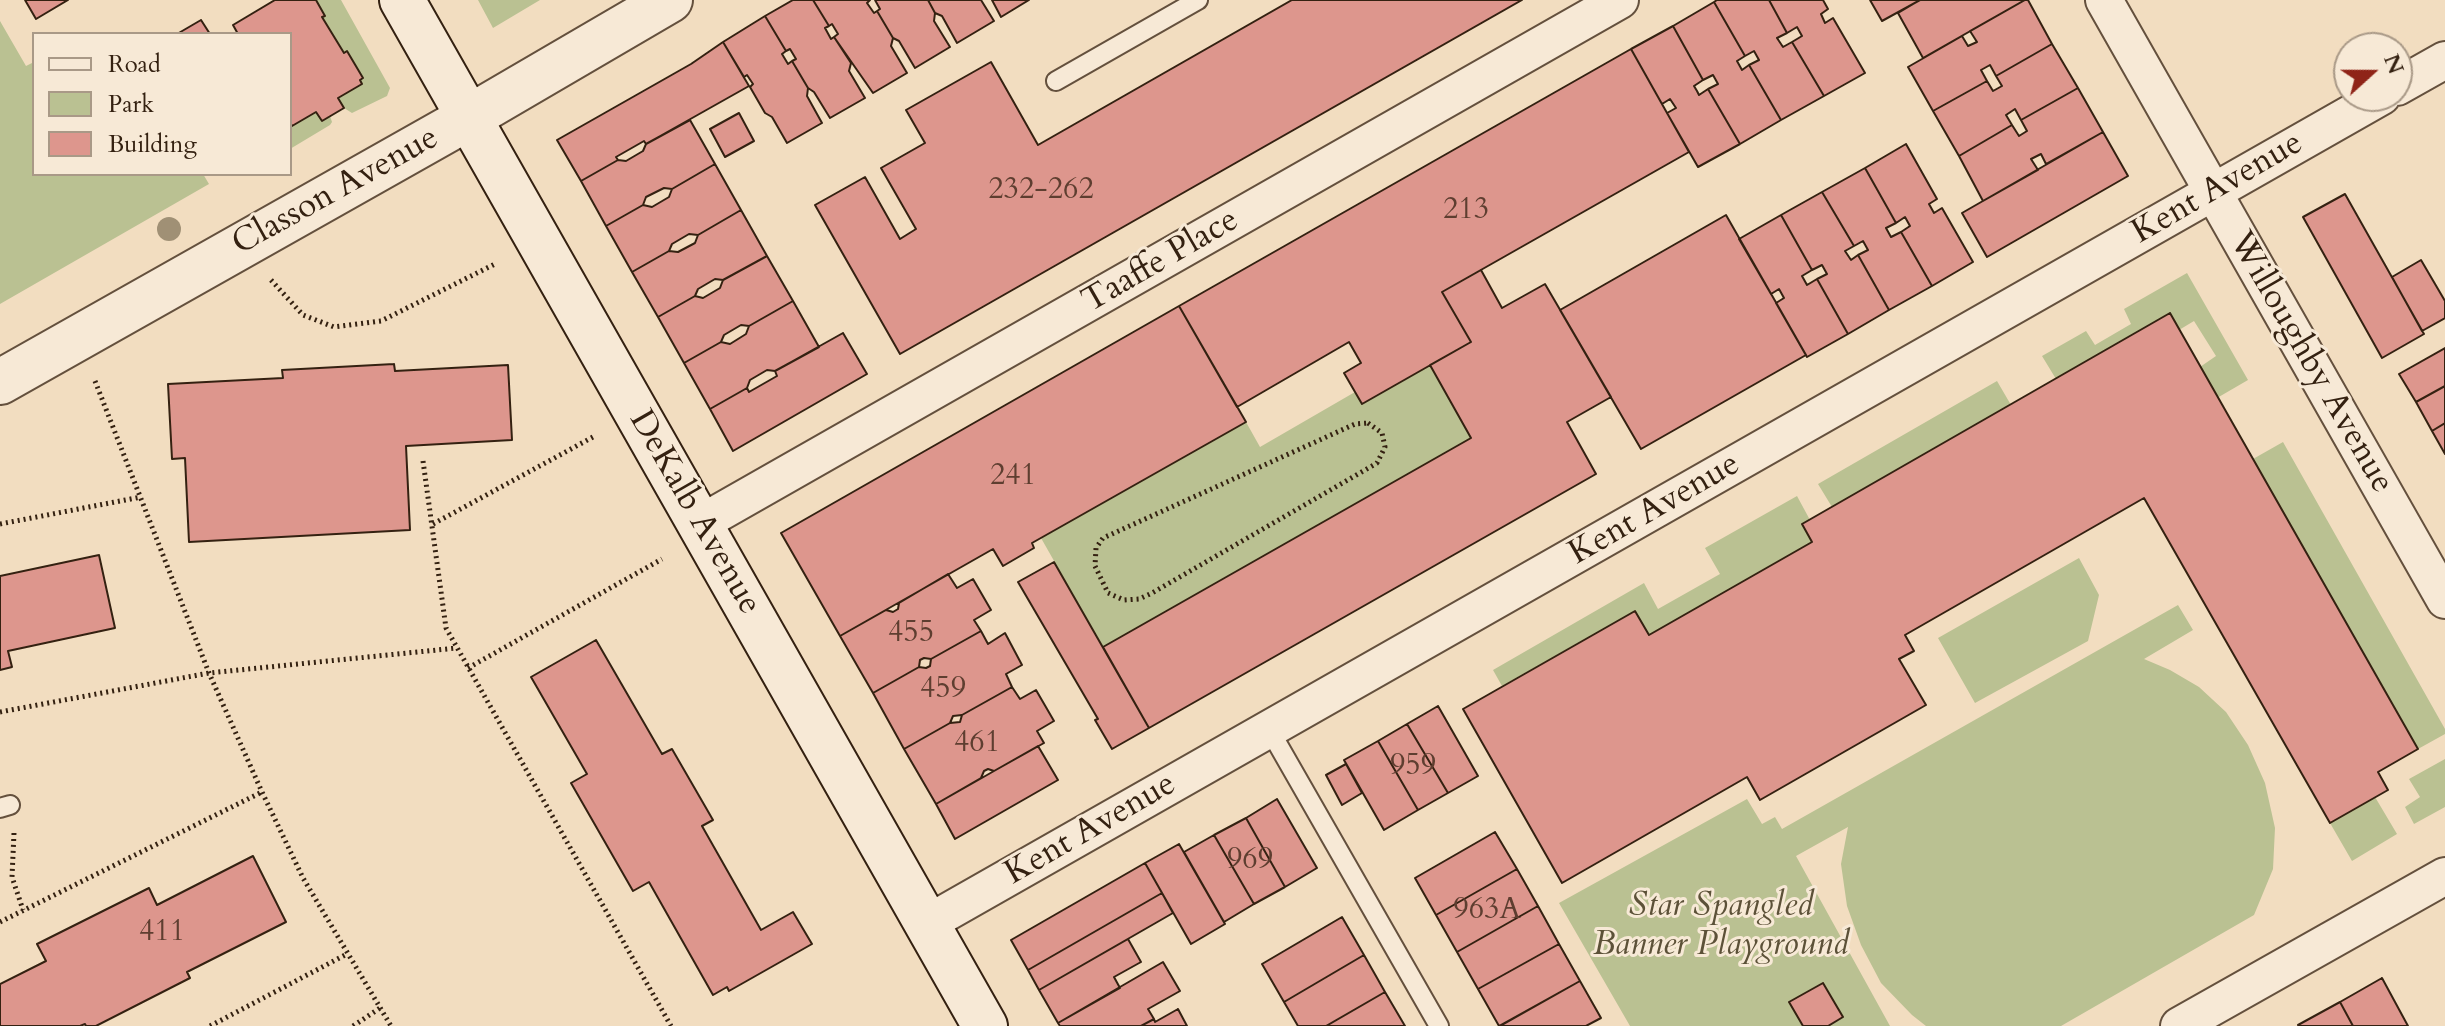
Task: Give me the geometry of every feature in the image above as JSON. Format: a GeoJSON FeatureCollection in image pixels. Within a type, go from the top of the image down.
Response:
{"type":"FeatureCollection","features":[{"type":"Feature","properties":{"kind":"main road","name":"DeKalb Avenue"},"geometry":{"type":"LineString","coordinates":[[402,0],[985,1026]]}},
{"type":"Feature","properties":{"kind":"main road","name":"Classon Avenue"},"geometry":{"type":"LineString","coordinates":[[0,382],[468,118],[670,0]]}},
{"type":"Feature","properties":{"kind":"street","name":"Willoughby Avenue"},"geometry":{"type":"LineString","coordinates":[[2104,0],[2445,600]]}},
{"type":"Feature","properties":{"kind":"street","name":"Taaffe Place"},"geometry":{"type":"LineString","coordinates":[[701,523],[1599,5]]}},
{"type":"Feature","properties":{"kind":"street"},"geometry":{"type":"LineString","coordinates":[[2413,78],[2445,60]]}},
{"type":"Feature","properties":{"kind":"street","name":"Kent Avenue"},"geometry":{"type":"LineString","coordinates":[[928,923],[2354,112]]}},
{"type":"Feature","properties":{"kind":"street"},"geometry":{"type":"LineString","coordinates":[[2179,1026],[2445,876]]}},
{"type":"Feature","properties":{"kind":"lane"},"geometry":{"type":"LineString","coordinates":[[1056,81],[1198,0]]}},
{"type":"Feature","properties":{"kind":"lane"},"geometry":{"type":"LineString","coordinates":[[1269,729],[1439,1026]]}},
{"type":"Feature","properties":{"kind":"path"},"geometry":{"type":"LineString","coordinates":[[271,280],[303,315],[334,327],[381,321],[495,264]]}},
{"type":"Feature","properties":{"kind":"path"},"geometry":{"type":"LineString","coordinates":[[95,381],[209,673],[262,792],[303,878],[391,1026]]}},
{"type":"Feature","properties":{"kind":"path"},"geometry":{"type":"LineString","coordinates":[[1368,423],[1382,433],[1385,447],[1377,463],[1152,593],[1139,599],[1124,600],[1108,593],[1095,566],[1096,548],[1103,538],[1355,424],[1368,423]]}},
{"type":"Feature","properties":{"kind":"path"},"geometry":{"type":"LineString","coordinates":[[433,524],[593,437]]}},
{"type":"Feature","properties":{"kind":"path"},"geometry":{"type":"LineString","coordinates":[[423,461],[446,628],[671,1026]]}},
{"type":"Feature","properties":{"kind":"path"},"geometry":{"type":"LineString","coordinates":[[0,524],[141,497]]}},
{"type":"Feature","properties":{"kind":"path"},"geometry":{"type":"LineString","coordinates":[[468,668],[662,559]]}},
{"type":"Feature","properties":{"kind":"path"},"geometry":{"type":"LineString","coordinates":[[0,712],[209,673],[457,648]]}},
{"type":"Feature","properties":{"kind":"path"},"geometry":{"type":"LineString","coordinates":[[0,922],[262,792]]}},
{"type":"Feature","properties":{"kind":"path"},"geometry":{"type":"LineString","coordinates":[[5,806],[14,839],[12,877],[23,910]]}},
{"type":"Feature","properties":{"kind":"path"},"geometry":{"type":"LineString","coordinates":[[210,1026],[347,954]]}},
{"type":"Feature","properties":{"kind":"path"},"geometry":{"type":"LineString","coordinates":[[353,1026],[380,1008]]}},
{"type":"Feature","properties":{"kind":"green space"},"geometry":{"type":"Polygon","coordinates":[[[316,0],[341,0],[390,88],[387,96],[352,113],[344,108],[338,98],[362,83],[322,17],[325,15],[316,0]]]}},
{"type":"Feature","properties":{"kind":"green space"},"geometry":{"type":"Polygon","coordinates":[[[478,0],[540,0],[493,28],[478,0]]]}},
{"type":"Feature","properties":{"kind":"green space"},"geometry":{"type":"Polygon","coordinates":[[[0,21],[26,66],[32,63],[32,176],[204,176],[209,184],[0,304],[0,21]]]}},
{"type":"Feature","properties":{"kind":"green space"},"geometry":{"type":"Polygon","coordinates":[[[316,112],[322,121],[330,116],[332,122],[292,148],[292,121],[316,112]]]}},
{"type":"Feature","properties":{"kind":"green space"},"geometry":{"type":"Polygon","coordinates":[[[2187,273],[2248,380],[2217,398],[2200,367],[2216,356],[2194,321],[2179,330],[2056,379],[2042,356],[2086,331],[2095,345],[2131,324],[2124,309],[2187,273]]]}},
{"type":"Feature","properties":{"kind":"green space"},"geometry":{"type":"Polygon","coordinates":[[[1430,365],[1471,438],[1103,647],[1041,538],[1246,422],[1260,447],[1355,392],[1430,365]]]}},
{"type":"Feature","properties":{"kind":"green space"},"geometry":{"type":"Polygon","coordinates":[[[1997,381],[2011,405],[1832,507],[1818,484],[1997,381]]]}},
{"type":"Feature","properties":{"kind":"green space"},"geometry":{"type":"Polygon","coordinates":[[[2283,442],[2445,729],[2445,734],[2418,749],[2253,459],[2283,442]]]}},
{"type":"Feature","properties":{"kind":"green space"},"geometry":{"type":"Polygon","coordinates":[[[1797,496],[1810,520],[1812,542],[1649,635],[1635,611],[1502,686],[1493,670],[1644,583],[1658,609],[1720,574],[1705,548],[1797,496]]]}},
{"type":"Feature","properties":{"kind":"green space"},"geometry":{"type":"Polygon","coordinates":[[[2079,558],[2099,595],[2088,641],[1975,703],[1938,638],[2079,558]]]}},
{"type":"Feature","properties":{"kind":"green space","name":"Star Spangled Banner Playground"},"geometry":{"type":"Polygon","coordinates":[[[2178,605],[2193,630],[2144,659],[2199,687],[2226,712],[2248,745],[2265,783],[2275,828],[2273,869],[2254,915],[2061,1026],[1926,1026],[1881,983],[1861,945],[1847,906],[1841,864],[1848,827],[1796,856],[1890,1026],[1630,1026],[1559,903],[1747,799],[1762,824],[1775,817],[1782,829],[2178,605]]]}},
{"type":"Feature","properties":{"kind":"green space"},"geometry":{"type":"Polygon","coordinates":[[[2445,759],[2445,807],[2414,824],[2405,807],[2420,797],[2409,779],[2445,759]]]}},
{"type":"Feature","properties":{"kind":"green space"},"geometry":{"type":"Polygon","coordinates":[[[2375,797],[2397,834],[2352,861],[2330,823],[2375,797]]]}},
{"type":"Feature","properties":{"kind":"building"},"geometry":{"type":"Polygon","coordinates":[[[25,0],[68,0],[36,19],[25,0]]]}},
{"type":"Feature","properties":{"kind":"building"},"geometry":{"type":"Polygon","coordinates":[[[275,0],[316,0],[325,16],[322,17],[363,78],[360,80],[362,84],[338,98],[344,108],[322,121],[316,112],[292,126],[292,32],[237,32],[233,25],[275,0]]]}},
{"type":"Feature","properties":{"kind":"building"},"geometry":{"type":"Polygon","coordinates":[[[793,0],[813,0],[829,26],[825,28],[831,39],[834,37],[851,63],[849,71],[865,98],[830,118],[792,61],[796,59],[790,49],[786,51],[765,16],[793,0]]]}},
{"type":"Feature","properties":{"kind":"building"},"geometry":{"type":"Polygon","coordinates":[[[813,0],[870,0],[867,3],[874,13],[877,11],[893,38],[891,46],[907,73],[873,93],[834,37],[838,34],[832,24],[829,26],[813,0]]]}},
{"type":"Feature","properties":{"kind":"building"},"geometry":{"type":"Polygon","coordinates":[[[875,0],[928,0],[935,13],[934,21],[950,47],[915,68],[877,11],[880,9],[875,0]]]}},
{"type":"Feature","properties":{"kind":"building"},"geometry":{"type":"Polygon","coordinates":[[[928,0],[981,0],[994,21],[957,43],[942,16],[935,13],[928,0]]]}},
{"type":"Feature","properties":{"kind":"building"},"geometry":{"type":"Polygon","coordinates":[[[992,0],[1029,0],[1001,17],[992,0]]]}},
{"type":"Feature","properties":{"kind":"building"},"geometry":{"type":"Polygon","coordinates":[[[1292,0],[1522,0],[900,354],[815,205],[865,177],[900,239],[916,229],[881,168],[925,143],[906,110],[991,62],[1038,145],[1292,0]]]}},
{"type":"Feature","properties":{"kind":"building"},"geometry":{"type":"Polygon","coordinates":[[[1769,0],[1787,33],[1777,38],[1783,47],[1792,42],[1824,96],[1781,120],[1749,65],[1759,60],[1754,51],[1745,56],[1714,2],[1769,0]]]}},
{"type":"Feature","properties":{"kind":"building"},"geometry":{"type":"Polygon","coordinates":[[[1769,0],[1823,0],[1828,9],[1821,14],[1825,23],[1833,18],[1865,73],[1824,96],[1792,42],[1802,36],[1797,27],[1787,33],[1769,0]]]}},
{"type":"Feature","properties":{"kind":"building"},"geometry":{"type":"Polygon","coordinates":[[[1870,0],[1920,0],[1882,21],[1870,0]]]}},
{"type":"Feature","properties":{"kind":"building"},"geometry":{"type":"Polygon","coordinates":[[[1920,0],[2025,0],[1923,58],[1898,13],[1920,0]]]}},
{"type":"Feature","properties":{"kind":"building"},"geometry":{"type":"Polygon","coordinates":[[[2028,0],[2052,44],[1996,76],[1990,65],[1981,70],[1987,81],[1933,111],[1908,67],[1962,36],[1968,46],[1977,42],[1970,31],[2028,0]]]}},
{"type":"Feature","properties":{"kind":"building"},"geometry":{"type":"Polygon","coordinates":[[[1714,2],[1745,56],[1737,61],[1742,70],[1749,65],[1781,120],[1740,144],[1708,89],[1718,84],[1713,75],[1703,80],[1673,26],[1714,2]]]}},
{"type":"Feature","properties":{"kind":"building"},"geometry":{"type":"Polygon","coordinates":[[[765,16],[786,51],[782,54],[788,64],[792,61],[808,88],[807,96],[822,123],[787,143],[750,87],[753,84],[747,75],[744,77],[723,42],[765,16]]]}},
{"type":"Feature","properties":{"kind":"building"},"geometry":{"type":"Polygon","coordinates":[[[201,20],[209,32],[180,32],[201,20]]]}},
{"type":"Feature","properties":{"kind":"building"},"geometry":{"type":"Polygon","coordinates":[[[1673,26],[1703,80],[1694,86],[1699,95],[1708,89],[1740,144],[1698,167],[1667,113],[1676,108],[1670,99],[1662,104],[1631,49],[1673,26]]]}},
{"type":"Feature","properties":{"kind":"building"},"geometry":{"type":"Polygon","coordinates":[[[723,42],[749,86],[646,144],[644,141],[581,181],[557,140],[691,64],[723,42]]]}},
{"type":"Feature","properties":{"kind":"building"},"geometry":{"type":"Polygon","coordinates":[[[2052,44],[2078,88],[2021,120],[2015,109],[2006,115],[2012,125],[1959,156],[1933,111],[1987,81],[1993,91],[2002,86],[1996,76],[2052,44]]]}},
{"type":"Feature","properties":{"kind":"building"},"geometry":{"type":"Polygon","coordinates":[[[1631,49],[1689,152],[1442,292],[1471,342],[1362,404],[1344,373],[1361,363],[1349,342],[1237,407],[1179,306],[1631,49]]]}},
{"type":"Feature","properties":{"kind":"building"},"geometry":{"type":"Polygon","coordinates":[[[2078,88],[2103,132],[2046,164],[2041,154],[2031,159],[2038,170],[1983,201],[1959,156],[2012,125],[2019,136],[2027,131],[2021,120],[2078,88]]]}},
{"type":"Feature","properties":{"kind":"building"},"geometry":{"type":"Polygon","coordinates":[[[739,113],[754,141],[725,157],[710,129],[739,113]]]}},
{"type":"Feature","properties":{"kind":"building"},"geometry":{"type":"Polygon","coordinates":[[[690,120],[715,164],[672,189],[664,188],[646,197],[643,205],[606,226],[581,181],[618,160],[626,161],[643,151],[646,144],[690,120]]]}},
{"type":"Feature","properties":{"kind":"building"},"geometry":{"type":"Polygon","coordinates":[[[2103,132],[2128,176],[1987,257],[1962,213],[2103,132]]]}},
{"type":"Feature","properties":{"kind":"building"},"geometry":{"type":"Polygon","coordinates":[[[1906,144],[1937,199],[1929,204],[1934,213],[1942,208],[1973,262],[1932,286],[1901,232],[1910,226],[1905,217],[1896,223],[1865,168],[1906,144]]]}},
{"type":"Feature","properties":{"kind":"building"},"geometry":{"type":"Polygon","coordinates":[[[715,164],[741,210],[698,235],[689,234],[672,244],[669,251],[632,272],[606,226],[643,205],[652,207],[669,197],[672,189],[715,164]]]}},
{"type":"Feature","properties":{"kind":"building"},"geometry":{"type":"Polygon","coordinates":[[[1865,168],[1896,223],[1886,228],[1891,237],[1901,232],[1932,286],[1889,310],[1858,255],[1868,250],[1863,241],[1854,246],[1822,192],[1865,168]]]}},
{"type":"Feature","properties":{"kind":"building"},"geometry":{"type":"Polygon","coordinates":[[[1822,192],[1854,246],[1845,251],[1851,260],[1858,255],[1889,310],[1848,334],[1817,279],[1827,274],[1822,265],[1812,270],[1781,215],[1822,192]]]}},
{"type":"Feature","properties":{"kind":"building"},"geometry":{"type":"Polygon","coordinates":[[[2345,194],[2424,334],[2382,358],[2303,217],[2345,194]]]}},
{"type":"Feature","properties":{"kind":"building"},"geometry":{"type":"Polygon","coordinates":[[[741,210],[767,256],[723,280],[715,279],[698,289],[695,296],[658,317],[632,272],[669,251],[678,252],[695,243],[698,235],[741,210]]]}},
{"type":"Feature","properties":{"kind":"building"},"geometry":{"type":"Polygon","coordinates":[[[1726,215],[1806,355],[1641,449],[1560,310],[1726,215]]]}},
{"type":"Feature","properties":{"kind":"building"},"geometry":{"type":"Polygon","coordinates":[[[1781,215],[1812,270],[1802,276],[1807,285],[1817,279],[1848,334],[1807,357],[1776,303],[1784,298],[1779,289],[1771,294],[1739,239],[1781,215]]]}},
{"type":"Feature","properties":{"kind":"building"},"geometry":{"type":"Polygon","coordinates":[[[767,256],[793,301],[749,326],[741,325],[724,335],[721,342],[684,363],[658,317],[695,296],[703,298],[720,288],[723,280],[767,256]]]}},
{"type":"Feature","properties":{"kind":"building"},"geometry":{"type":"Polygon","coordinates":[[[2421,260],[2445,301],[2445,318],[2422,331],[2392,277],[2421,260]]]}},
{"type":"Feature","properties":{"kind":"building"},"geometry":{"type":"Polygon","coordinates":[[[1481,270],[1502,308],[1545,284],[1611,397],[1567,422],[1596,474],[1149,728],[1103,647],[1471,438],[1430,365],[1471,342],[1442,292],[1481,270]]]}},
{"type":"Feature","properties":{"kind":"building"},"geometry":{"type":"Polygon","coordinates":[[[793,301],[819,347],[775,371],[767,370],[750,380],[747,388],[710,409],[684,363],[721,342],[730,344],[746,334],[749,326],[793,301]]]}},
{"type":"Feature","properties":{"kind":"building"},"geometry":{"type":"Polygon","coordinates":[[[1179,306],[1246,422],[1032,543],[1034,548],[1003,566],[993,549],[840,636],[781,533],[1179,306]]]}},
{"type":"Feature","properties":{"kind":"building"},"geometry":{"type":"Polygon","coordinates":[[[2170,313],[2418,749],[2378,772],[2388,790],[2330,823],[2144,498],[1905,635],[1914,651],[1899,659],[1926,705],[1760,800],[1747,777],[1562,883],[1463,709],[1635,611],[1649,635],[1812,542],[1802,524],[2170,313]]]}},
{"type":"Feature","properties":{"kind":"building"},"geometry":{"type":"Polygon","coordinates":[[[843,333],[867,374],[733,451],[710,409],[747,388],[749,392],[777,376],[775,371],[843,333]]]}},
{"type":"Feature","properties":{"kind":"building"},"geometry":{"type":"Polygon","coordinates":[[[2445,348],[2445,386],[2416,402],[2399,374],[2445,348]]]}},
{"type":"Feature","properties":{"kind":"building"},"geometry":{"type":"Polygon","coordinates":[[[394,364],[395,371],[508,365],[512,440],[406,446],[410,530],[189,542],[185,458],[172,459],[168,384],[283,378],[282,370],[394,364]]]}},
{"type":"Feature","properties":{"kind":"building"},"geometry":{"type":"Polygon","coordinates":[[[2445,386],[2445,423],[2432,431],[2416,402],[2445,386]]]}},
{"type":"Feature","properties":{"kind":"building"},"geometry":{"type":"Polygon","coordinates":[[[2445,423],[2445,454],[2432,431],[2445,423]]]}},
{"type":"Feature","properties":{"kind":"building"},"geometry":{"type":"Polygon","coordinates":[[[99,555],[115,628],[8,651],[12,667],[0,670],[0,576],[99,555]]]}},
{"type":"Feature","properties":{"kind":"building"},"geometry":{"type":"Polygon","coordinates":[[[1054,562],[1149,728],[1112,749],[1095,720],[1098,719],[1018,582],[1054,562]]]}},
{"type":"Feature","properties":{"kind":"building"},"geometry":{"type":"Polygon","coordinates":[[[948,574],[957,588],[973,579],[991,610],[974,620],[981,631],[931,659],[920,660],[919,667],[873,693],[840,636],[886,610],[893,612],[898,609],[899,603],[948,574]]]}},
{"type":"Feature","properties":{"kind":"building"},"geometry":{"type":"Polygon","coordinates":[[[981,631],[988,644],[1005,633],[1022,665],[1006,674],[1012,687],[962,715],[953,716],[950,723],[904,749],[873,693],[919,667],[930,666],[931,659],[981,631]]]}},
{"type":"Feature","properties":{"kind":"building"},"geometry":{"type":"Polygon","coordinates":[[[596,640],[662,754],[672,749],[713,820],[702,826],[761,930],[793,912],[812,944],[729,991],[727,987],[713,995],[649,882],[633,891],[571,783],[587,774],[531,677],[596,640]]]}},
{"type":"Feature","properties":{"kind":"building"},"geometry":{"type":"Polygon","coordinates":[[[1012,687],[1020,699],[1036,690],[1054,721],[1037,731],[1044,743],[994,771],[984,771],[981,778],[936,804],[904,749],[950,723],[960,722],[962,715],[1012,687]]]}},
{"type":"Feature","properties":{"kind":"building"},"geometry":{"type":"Polygon","coordinates":[[[1438,706],[1478,776],[1448,793],[1407,724],[1438,706]]]}},
{"type":"Feature","properties":{"kind":"building"},"geometry":{"type":"Polygon","coordinates":[[[1407,724],[1448,793],[1418,810],[1378,741],[1407,724]]]}},
{"type":"Feature","properties":{"kind":"building"},"geometry":{"type":"Polygon","coordinates":[[[1378,741],[1418,810],[1384,830],[1344,760],[1378,741]]]}},
{"type":"Feature","properties":{"kind":"building"},"geometry":{"type":"Polygon","coordinates":[[[1038,746],[1058,780],[955,839],[936,804],[1038,746]]]}},
{"type":"Feature","properties":{"kind":"building"},"geometry":{"type":"Polygon","coordinates":[[[1346,764],[1362,793],[1342,805],[1326,775],[1346,764]]]}},
{"type":"Feature","properties":{"kind":"building"},"geometry":{"type":"Polygon","coordinates":[[[1277,799],[1317,868],[1285,887],[1246,818],[1277,799]]]}},
{"type":"Feature","properties":{"kind":"building"},"geometry":{"type":"Polygon","coordinates":[[[1246,818],[1285,887],[1254,904],[1214,835],[1246,818]]]}},
{"type":"Feature","properties":{"kind":"building"},"geometry":{"type":"Polygon","coordinates":[[[1495,832],[1517,869],[1436,915],[1415,878],[1495,832]]]}},
{"type":"Feature","properties":{"kind":"building"},"geometry":{"type":"Polygon","coordinates":[[[1214,835],[1254,904],[1224,922],[1184,852],[1214,835]]]}},
{"type":"Feature","properties":{"kind":"building"},"geometry":{"type":"Polygon","coordinates":[[[1179,844],[1225,924],[1191,944],[1145,863],[1179,844]]]}},
{"type":"Feature","properties":{"kind":"building"},"geometry":{"type":"Polygon","coordinates":[[[253,856],[286,922],[187,972],[190,978],[96,1026],[0,1026],[0,984],[46,961],[37,944],[149,888],[157,905],[253,856]]]}},
{"type":"Feature","properties":{"kind":"building"},"geometry":{"type":"Polygon","coordinates":[[[1145,863],[1162,893],[1028,970],[1011,940],[1145,863]]]}},
{"type":"Feature","properties":{"kind":"building"},"geometry":{"type":"Polygon","coordinates":[[[1517,869],[1538,906],[1457,952],[1436,915],[1517,869]]]}},
{"type":"Feature","properties":{"kind":"building"},"geometry":{"type":"Polygon","coordinates":[[[1162,893],[1173,913],[1039,990],[1028,970],[1162,893]]]}},
{"type":"Feature","properties":{"kind":"building"},"geometry":{"type":"Polygon","coordinates":[[[1538,906],[1559,944],[1478,989],[1457,952],[1538,906]]]}},
{"type":"Feature","properties":{"kind":"building"},"geometry":{"type":"Polygon","coordinates":[[[1342,917],[1364,955],[1284,1002],[1262,964],[1342,917]]]}},
{"type":"Feature","properties":{"kind":"building"},"geometry":{"type":"Polygon","coordinates":[[[1128,939],[1141,962],[1114,977],[1120,988],[1058,1023],[1039,990],[1128,939]]]}},
{"type":"Feature","properties":{"kind":"building"},"geometry":{"type":"Polygon","coordinates":[[[1559,944],[1580,981],[1499,1026],[1478,989],[1559,944]]]}},
{"type":"Feature","properties":{"kind":"building"},"geometry":{"type":"Polygon","coordinates":[[[1364,955],[1385,992],[1326,1026],[1298,1026],[1284,1002],[1364,955]]]}},
{"type":"Feature","properties":{"kind":"building"},"geometry":{"type":"Polygon","coordinates":[[[1163,962],[1180,991],[1148,1009],[1154,1019],[1141,1026],[1060,1026],[1058,1023],[1163,962]]]}},
{"type":"Feature","properties":{"kind":"building"},"geometry":{"type":"Polygon","coordinates":[[[2382,978],[2408,1026],[2353,1026],[2340,1002],[2382,978]]]}},
{"type":"Feature","properties":{"kind":"building"},"geometry":{"type":"Polygon","coordinates":[[[1580,981],[1601,1018],[1586,1026],[1500,1026],[1580,981]]]}},
{"type":"Feature","properties":{"kind":"building"},"geometry":{"type":"Polygon","coordinates":[[[1823,983],[1843,1017],[1828,1026],[1803,1026],[1789,1002],[1823,983]]]}},
{"type":"Feature","properties":{"kind":"building"},"geometry":{"type":"Polygon","coordinates":[[[1385,992],[1405,1026],[1326,1026],[1385,992]]]}},
{"type":"Feature","properties":{"kind":"building"},"geometry":{"type":"Polygon","coordinates":[[[2340,1002],[2353,1026],[2298,1025],[2340,1002]]]}},
{"type":"Feature","properties":{"kind":"building"},"geometry":{"type":"Polygon","coordinates":[[[1178,1009],[1187,1026],[1141,1026],[1154,1019],[1155,1022],[1178,1009]]]}}]}
